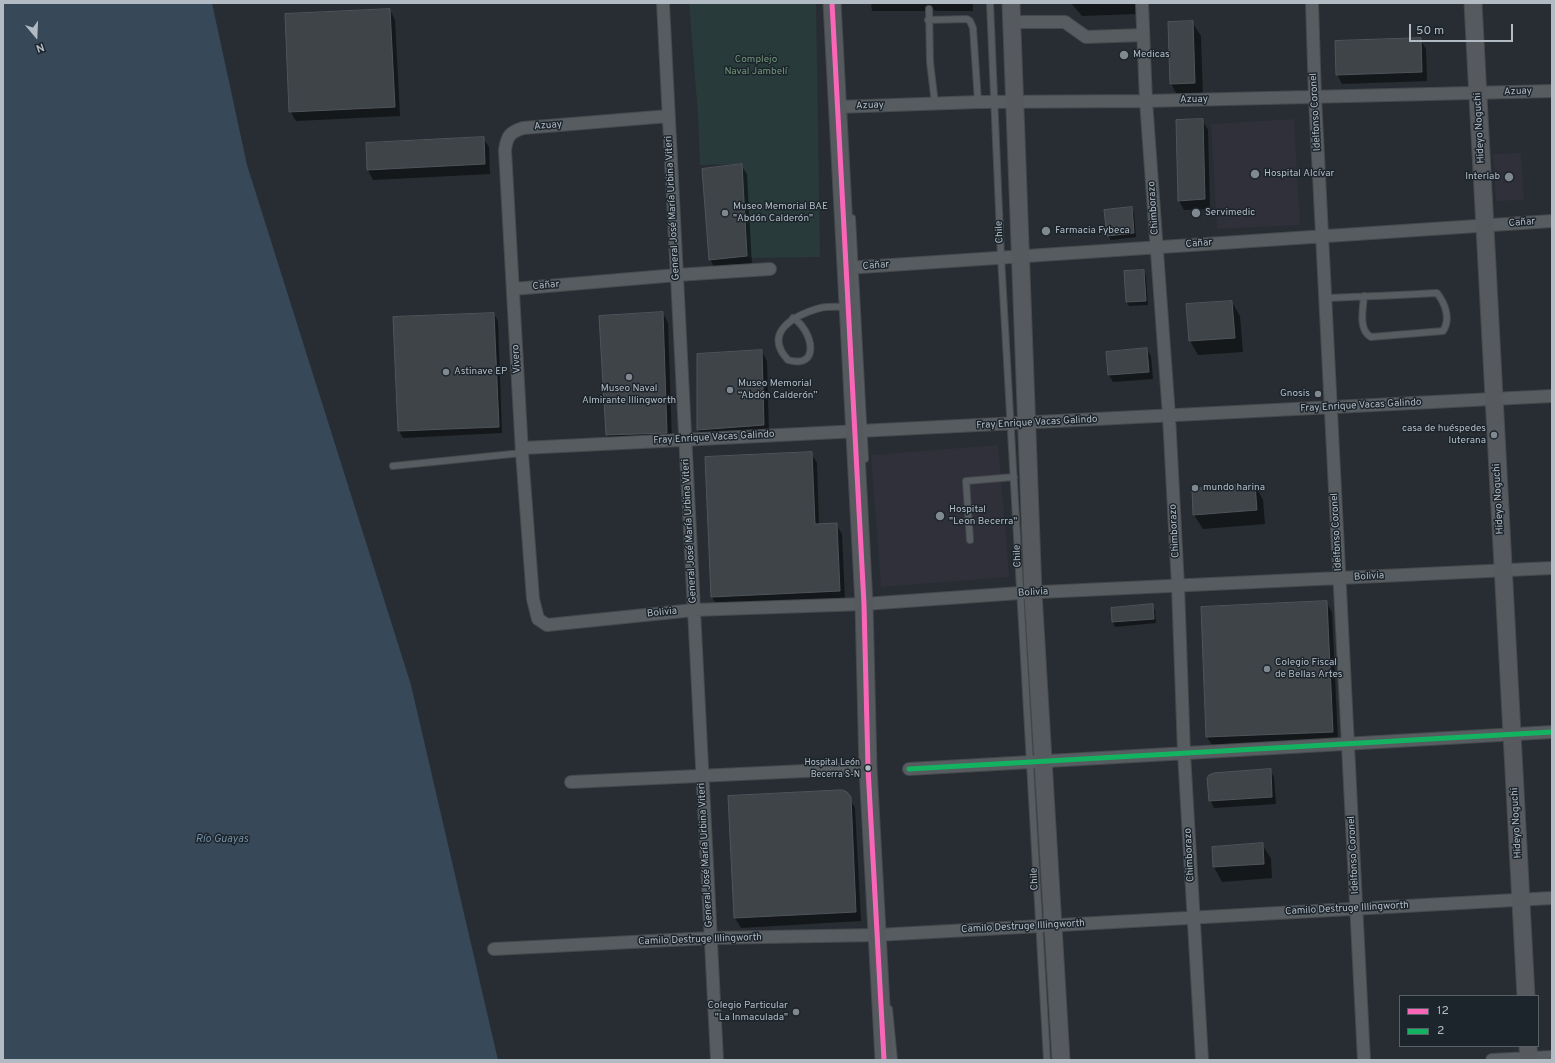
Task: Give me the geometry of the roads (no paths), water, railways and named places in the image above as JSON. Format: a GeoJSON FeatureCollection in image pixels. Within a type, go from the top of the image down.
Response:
{"type":"FeatureCollection","features":[{"type":"Feature","properties":{"kind":"main road"},"geometry":{"type":"LineString","coordinates":[[832,3],[844,107],[850,268],[848,307],[859,432],[884,1060]]}},
{"type":"Feature","properties":{"kind":"main road","name":"Chile"},"geometry":{"type":"LineString","coordinates":[[1011,3],[1028,423],[1026,593],[1045,925],[1061,1060]]}},
{"type":"Feature","properties":{"kind":"main road","name":"Hideyo Noguchi"},"geometry":{"type":"LineString","coordinates":[[1473,3],[1526,995]]}},
{"type":"Feature","properties":{"kind":"street","name":"General José María Urbina Viteri"},"geometry":{"type":"LineString","coordinates":[[663,3],[717,1060]]}},
{"type":"Feature","properties":{"kind":"street","name":"Chimborazo"},"geometry":{"type":"LineString","coordinates":[[1142,3],[1146,101],[1169,416],[1178,586],[1184,753],[1202,1060]]}},
{"type":"Feature","properties":{"kind":"street","name":"Idelfonso Coronel"},"geometry":{"type":"LineString","coordinates":[[1312,3],[1315,97],[1364,1060]]}},
{"type":"Feature","properties":{"kind":"street"},"geometry":{"type":"LineString","coordinates":[[1012,22],[1065,22],[1086,37],[1143,35]]}},
{"type":"Feature","properties":{"kind":"street","name":"Azuay"},"geometry":{"type":"LineString","coordinates":[[844,107],[978,102],[1146,101],[1552,91]]}},
{"type":"Feature","properties":{"kind":"street","name":"Azuay"},"geometry":{"type":"LineString","coordinates":[[523,128],[669,116]]}},
{"type":"Feature","properties":{"kind":"street","name":"Vivero"},"geometry":{"type":"LineString","coordinates":[[523,128],[511,132],[507,138],[505,150],[522,451],[533,599]]}},
{"type":"Feature","properties":{"kind":"street","name":"Cañar"},"geometry":{"type":"LineString","coordinates":[[850,268],[1552,221]]}},
{"type":"Feature","properties":{"kind":"street","name":"Cañar"},"geometry":{"type":"LineString","coordinates":[[513,289],[677,275],[770,269]]}},
{"type":"Feature","properties":{"kind":"street","name":"Fray Enrique Vacas Galindo"},"geometry":{"type":"LineString","coordinates":[[522,451],[685,440],[1552,396]]}},
{"type":"Feature","properties":{"kind":"street","name":"Bolivia"},"geometry":{"type":"LineString","coordinates":[[533,599],[538,619],[547,625],[694,610],[866,604],[1026,593],[1552,568]]}},
{"type":"Feature","properties":{"kind":"street"},"geometry":{"type":"LineString","coordinates":[[909,768],[1552,732]]}},
{"type":"Feature","properties":{"kind":"street"},"geometry":{"type":"LineString","coordinates":[[571,782],[873,767]]}},
{"type":"Feature","properties":{"kind":"street","name":"Camilo Destruge Illingworth"},"geometry":{"type":"LineString","coordinates":[[494,949],[711,938],[880,935],[1552,898]]}},
{"type":"Feature","properties":{"kind":"street"},"geometry":{"type":"LineString","coordinates":[[1492,1060],[1529,1055],[1552,1057]]}},
{"type":"Feature","properties":{"kind":"lane","name":"Chile"},"geometry":{"type":"LineString","coordinates":[[990,3],[993,102],[1014,477],[1026,593]]}},
{"type":"Feature","properties":{"kind":"lane"},"geometry":{"type":"LineString","coordinates":[[930,9],[928,20],[930,62],[935,104]]}},
{"type":"Feature","properties":{"kind":"lane"},"geometry":{"type":"LineString","coordinates":[[928,20],[967,19],[970,21],[973,28],[978,102]]}},
{"type":"Feature","properties":{"kind":"lane"},"geometry":{"type":"LineString","coordinates":[[852,214],[850,268],[859,432],[865,463]]}},
{"type":"Feature","properties":{"kind":"lane"},"geometry":{"type":"LineString","coordinates":[[1325,298],[1364,296],[1437,293],[1444,305],[1447,320],[1446,326],[1443,331],[1371,337],[1366,334],[1363,326],[1364,296]]}},
{"type":"Feature","properties":{"kind":"lane"},"geometry":{"type":"LineString","coordinates":[[793,318],[800,322],[808,333],[811,349],[809,356],[799,362],[788,360],[784,355],[780,341],[780,331],[785,324],[793,318],[821,308],[848,307]]}},
{"type":"Feature","properties":{"kind":"lane"},"geometry":{"type":"LineString","coordinates":[[393,466],[522,451]]}},
{"type":"Feature","properties":{"kind":"lane"},"geometry":{"type":"LineString","coordinates":[[970,540],[966,481],[1014,477]]}},
{"type":"Feature","properties":{"kind":"lane"},"geometry":{"type":"LineString","coordinates":[[866,502],[866,604]]}},
{"type":"Feature","properties":{"kind":"lane","name":"Chile"},"geometry":{"type":"LineString","coordinates":[[1045,925],[1047,1060]]}},
{"type":"Feature","properties":{"kind":"lane"},"geometry":{"type":"LineString","coordinates":[[880,935],[887,982]]}},
{"type":"Feature","properties":{"kind":"lane"},"geometry":{"type":"LineString","coordinates":[[889,1005],[894,1060]]}},
{"type":"Feature","properties":{"kind":"water","name":"Río Guayas"},"geometry":{"type":"Polygon","coordinates":[[[3,3],[212,3],[247,165],[411,685],[498,1060],[3,1060],[3,3]]]}},
{"type":"Feature","properties":{"kind":"place","name":"Medicas"},"geometry":{"type":"Point","coordinates":[1124,55]}},
{"type":"Feature","properties":{"kind":"place","name":"Hospital Alcívar"},"geometry":{"type":"Point","coordinates":[1255,174]}},
{"type":"Feature","properties":{"kind":"place","name":"Interlab"},"geometry":{"type":"Point","coordinates":[1509,177]}},
{"type":"Feature","properties":{"kind":"place","name":"Museo Memorial BAE \"Abdón Calderón\""},"geometry":{"type":"Point","coordinates":[725,213]}},
{"type":"Feature","properties":{"kind":"place","name":"Servimedic"},"geometry":{"type":"Point","coordinates":[1196,213]}},
{"type":"Feature","properties":{"kind":"place","name":"Farmacia Fybeca"},"geometry":{"type":"Point","coordinates":[1046,231]}},
{"type":"Feature","properties":{"kind":"place","name":"Astinave EP"},"geometry":{"type":"Point","coordinates":[446,372]}},
{"type":"Feature","properties":{"kind":"place","name":"Museo Naval Almirante Illingworth"},"geometry":{"type":"Point","coordinates":[629,377]}},
{"type":"Feature","properties":{"kind":"place","name":"Museo Memorial “Abdón Calderón”"},"geometry":{"type":"Point","coordinates":[730,390]}},
{"type":"Feature","properties":{"kind":"place","name":"Gnosis"},"geometry":{"type":"Point","coordinates":[1318,394]}},
{"type":"Feature","properties":{"kind":"place","name":"casa de huéspedes luterana"},"geometry":{"type":"Point","coordinates":[1494,435]}},
{"type":"Feature","properties":{"kind":"place","name":"mundo harina"},"geometry":{"type":"Point","coordinates":[1195,488]}},
{"type":"Feature","properties":{"kind":"place","name":"Hospital \"Leon Becerra\""},"geometry":{"type":"Point","coordinates":[940,516]}},
{"type":"Feature","properties":{"kind":"place","name":"Colegio Fiscal de Bellas Artes"},"geometry":{"type":"Point","coordinates":[1267,669]}},
{"type":"Feature","properties":{"kind":"place","name":"Hospital León Becerra S-N"},"geometry":{"type":"Point","coordinates":[868,768]}},
{"type":"Feature","properties":{"kind":"place","name":"Colegio Particular \"La Inmaculada\""},"geometry":{"type":"Point","coordinates":[796,1012]}},
{"type":"Feature","properties":{"kind":"park label","name":"Complejo Naval Jambelí"},"geometry":{"type":"Point","coordinates":[756,66]}}]}
